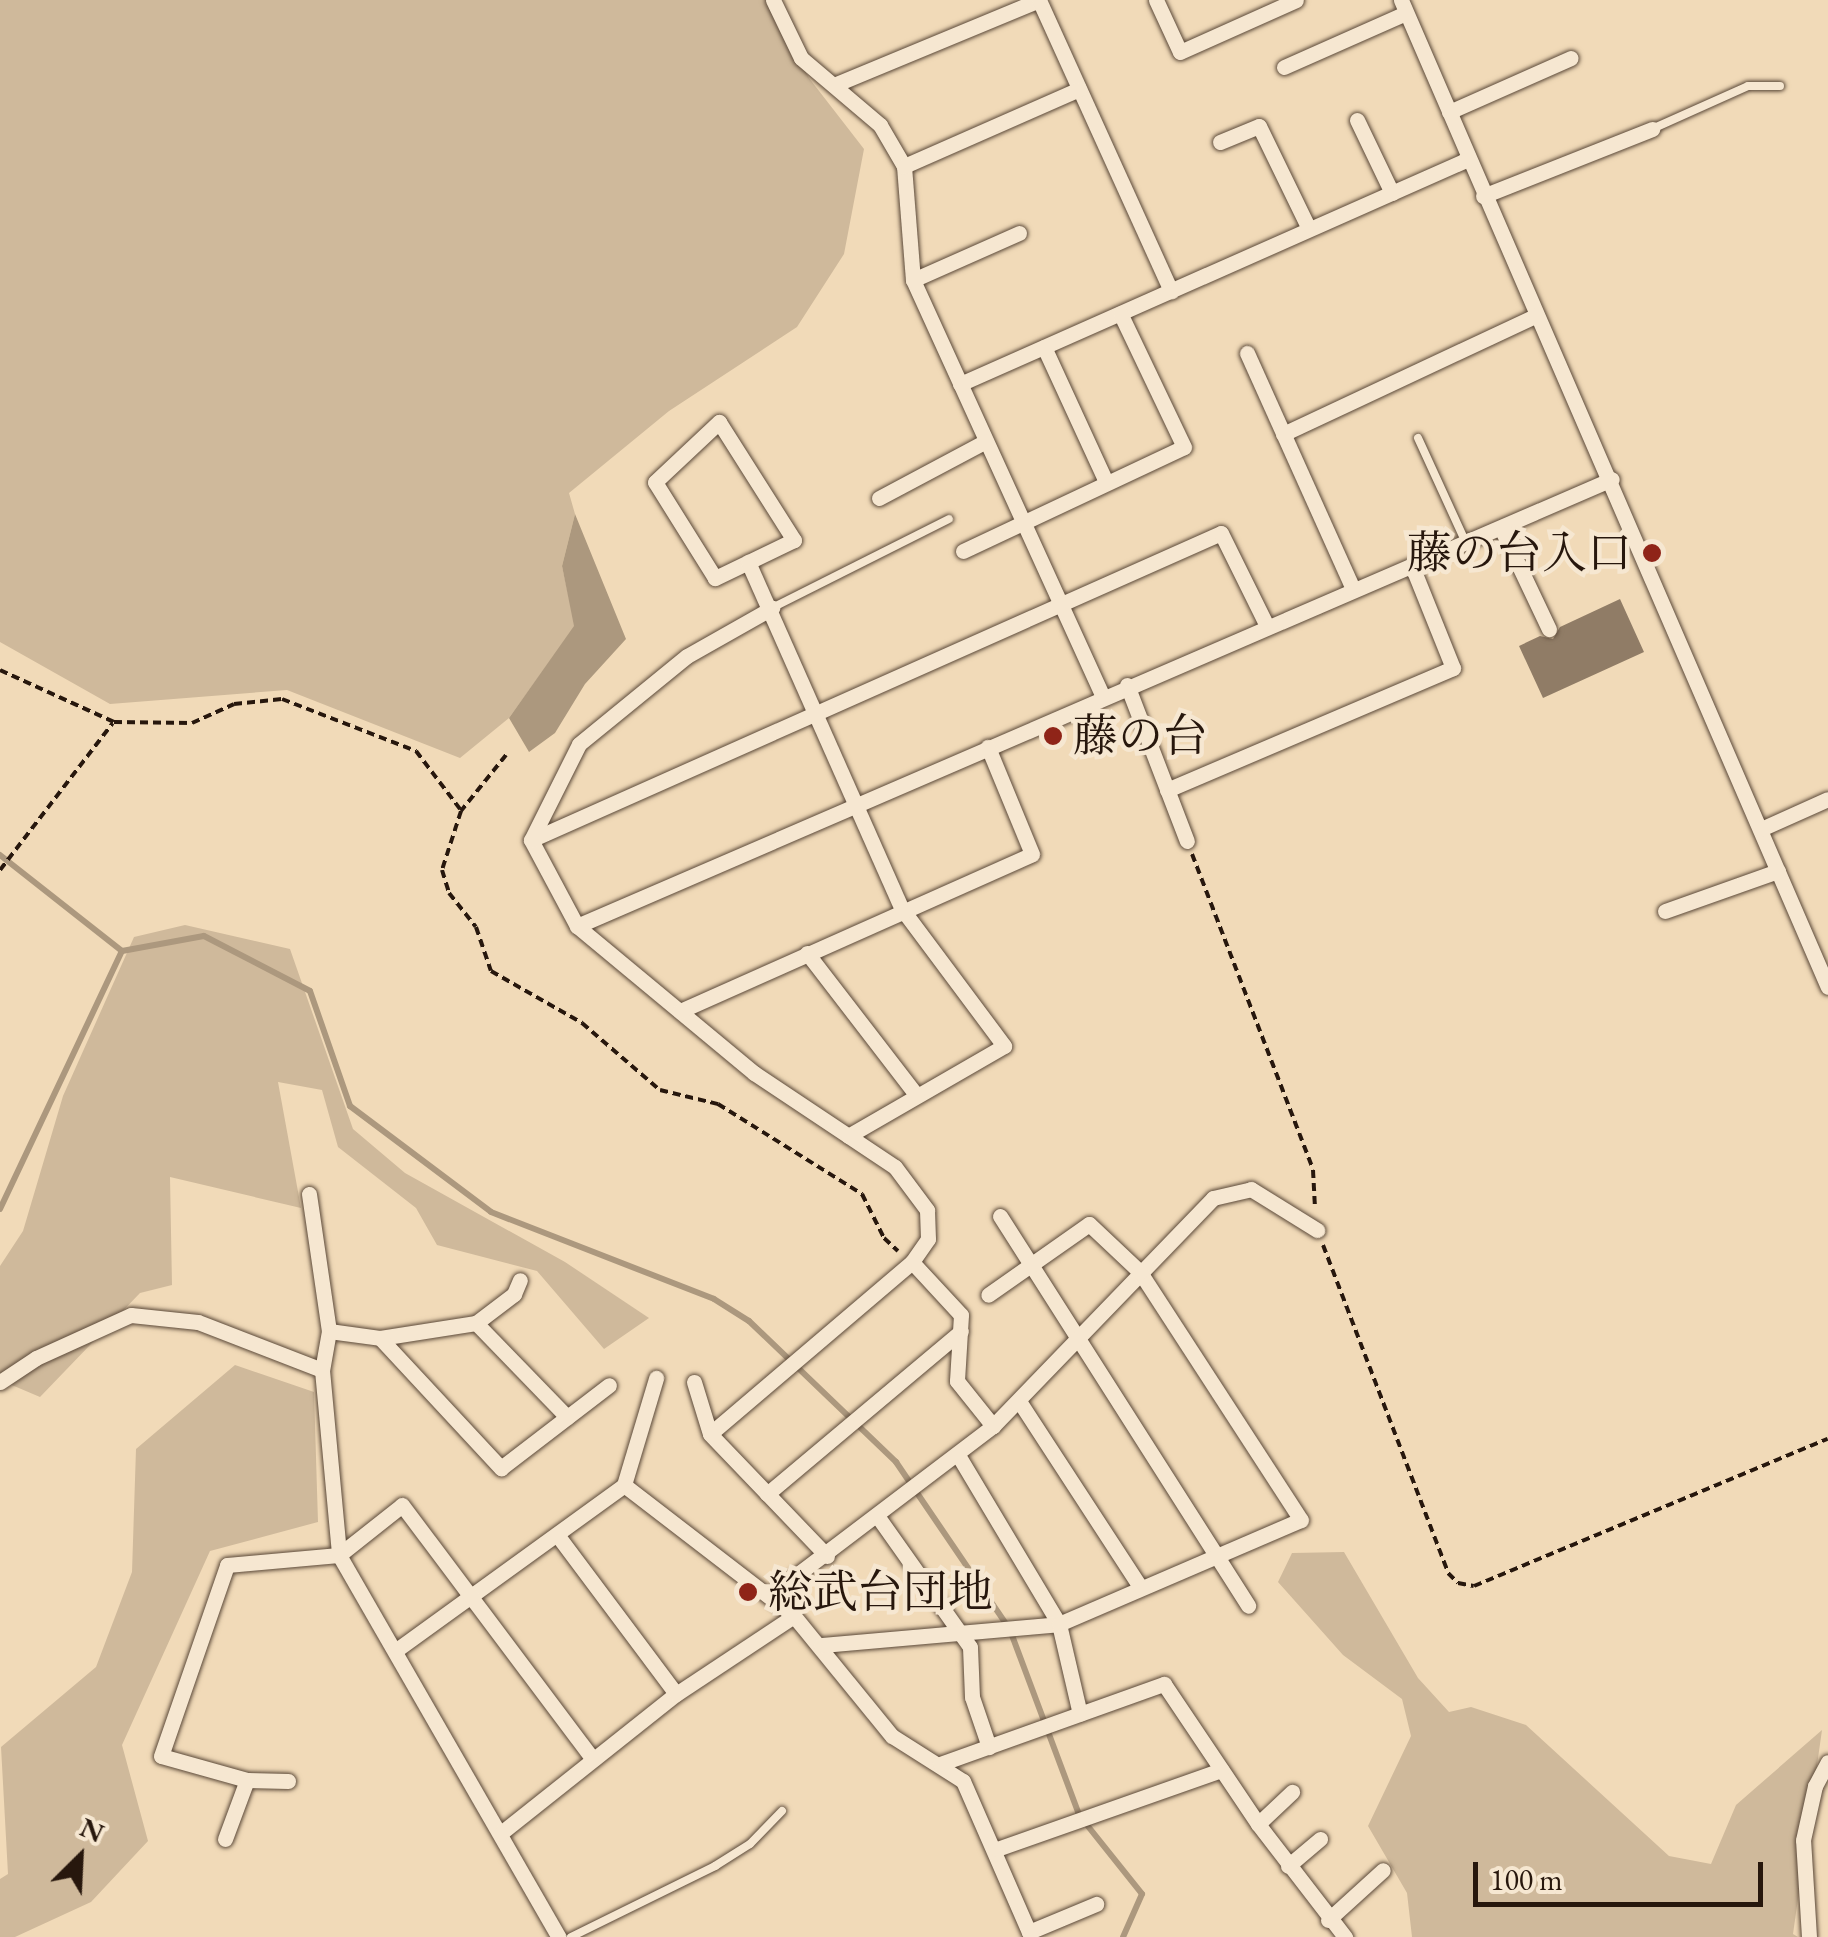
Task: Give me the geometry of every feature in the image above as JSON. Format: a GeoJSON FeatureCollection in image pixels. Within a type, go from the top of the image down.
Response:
{"type":"FeatureCollection","features":[{"type":"Feature","properties":{"kind":"street"},"geometry":{"type":"LineString","coordinates":[[773,0],[800,58],[880,125],[904,166],[912,280],[1103,696]]}},
{"type":"Feature","properties":{"kind":"street"},"geometry":{"type":"LineString","coordinates":[[834,85],[1039,0],[1171,291]]}},
{"type":"Feature","properties":{"kind":"street"},"geometry":{"type":"LineString","coordinates":[[1156,0],[1180,52],[1296,0]]}},
{"type":"Feature","properties":{"kind":"street"},"geometry":{"type":"LineString","coordinates":[[1284,68],[1403,6],[1466,160],[1612,480],[1828,987]]}},
{"type":"Feature","properties":{"kind":"street"},"geometry":{"type":"LineString","coordinates":[[1449,112],[1571,58]]}},
{"type":"Feature","properties":{"kind":"street"},"geometry":{"type":"LineString","coordinates":[[904,166],[1079,89]]}},
{"type":"Feature","properties":{"kind":"street"},"geometry":{"type":"LineString","coordinates":[[1357,120],[1392,192]]}},
{"type":"Feature","properties":{"kind":"street"},"geometry":{"type":"LineString","coordinates":[[1220,142],[1259,126],[1309,229]]}},
{"type":"Feature","properties":{"kind":"street"},"geometry":{"type":"LineString","coordinates":[[1483,196],[1652,130]]}},
{"type":"Feature","properties":{"kind":"street"},"geometry":{"type":"LineString","coordinates":[[960,384],[1466,160]]}},
{"type":"Feature","properties":{"kind":"street"},"geometry":{"type":"LineString","coordinates":[[912,280],[1019,233]]}},
{"type":"Feature","properties":{"kind":"street"},"geometry":{"type":"LineString","coordinates":[[962,550],[1184,447],[1120,314]]}},
{"type":"Feature","properties":{"kind":"street"},"geometry":{"type":"LineString","coordinates":[[1283,434],[1536,314]]}},
{"type":"Feature","properties":{"kind":"street"},"geometry":{"type":"LineString","coordinates":[[1044,347],[1106,482]]}},
{"type":"Feature","properties":{"kind":"street"},"geometry":{"type":"LineString","coordinates":[[1246,353],[1353,589]]}},
{"type":"Feature","properties":{"kind":"street"},"geometry":{"type":"LineString","coordinates":[[718,422],[794,540],[748,562],[715,578],[655,482],[718,422]]}},
{"type":"Feature","properties":{"kind":"street"},"geometry":{"type":"LineString","coordinates":[[878,498],[986,441]]}},
{"type":"Feature","properties":{"kind":"street"},"geometry":{"type":"LineString","coordinates":[[577,926],[1126,686],[1612,480]]}},
{"type":"Feature","properties":{"kind":"street"},"geometry":{"type":"LineString","coordinates":[[1501,528],[1549,629]]}},
{"type":"Feature","properties":{"kind":"street"},"geometry":{"type":"LineString","coordinates":[[530,840],[1060,599],[1221,532],[1267,626]]}},
{"type":"Feature","properties":{"kind":"street"},"geometry":{"type":"LineString","coordinates":[[748,562],[772,608],[902,910],[1004,1046],[848,1136]]}},
{"type":"Feature","properties":{"kind":"street"},"geometry":{"type":"LineString","coordinates":[[1167,790],[1453,668],[1412,566]]}},
{"type":"Feature","properties":{"kind":"street"},"geometry":{"type":"LineString","coordinates":[[530,840],[579,744],[687,656],[772,608]]}},
{"type":"Feature","properties":{"kind":"street"},"geometry":{"type":"LineString","coordinates":[[1126,686],[1187,841]]}},
{"type":"Feature","properties":{"kind":"street"},"geometry":{"type":"LineString","coordinates":[[680,1012],[1032,854],[988,746]]}},
{"type":"Feature","properties":{"kind":"street"},"geometry":{"type":"LineString","coordinates":[[1761,829],[1828,800]]}},
{"type":"Feature","properties":{"kind":"street"},"geometry":{"type":"LineString","coordinates":[[530,840],[577,926],[754,1073],[895,1167],[926,1210],[928,1239],[912,1262],[710,1434]]}},
{"type":"Feature","properties":{"kind":"street"},"geometry":{"type":"LineString","coordinates":[[1665,911],[1778,871]]}},
{"type":"Feature","properties":{"kind":"street"},"geometry":{"type":"LineString","coordinates":[[807,953],[918,1096]]}},
{"type":"Feature","properties":{"kind":"street"},"geometry":{"type":"LineString","coordinates":[[769,1596],[828,1556],[993,1426],[1213,1198],[1251,1188],[1317,1230]]}},
{"type":"Feature","properties":{"kind":"street"},"geometry":{"type":"LineString","coordinates":[[310,1194],[329,1331],[322,1370],[339,1555],[559,1937]]}},
{"type":"Feature","properties":{"kind":"street"},"geometry":{"type":"LineString","coordinates":[[1000,1216],[1074,1342],[1221,1558],[1248,1606]]}},
{"type":"Feature","properties":{"kind":"street"},"geometry":{"type":"LineString","coordinates":[[821,1645],[1058,1624],[1221,1558],[1301,1520],[1140,1272],[1089,1224],[988,1295]]}},
{"type":"Feature","properties":{"kind":"street"},"geometry":{"type":"LineString","coordinates":[[912,1262],[962,1315],[957,1381],[993,1426]]}},
{"type":"Feature","properties":{"kind":"street"},"geometry":{"type":"LineString","coordinates":[[329,1331],[380,1338],[476,1323],[514,1294],[520,1280]]}},
{"type":"Feature","properties":{"kind":"street"},"geometry":{"type":"LineString","coordinates":[[0,1382],[36,1358],[131,1315],[198,1322],[322,1370]]}},
{"type":"Feature","properties":{"kind":"street"},"geometry":{"type":"LineString","coordinates":[[476,1323],[567,1417]]}},
{"type":"Feature","properties":{"kind":"street"},"geometry":{"type":"LineString","coordinates":[[767,1494],[961,1331]]}},
{"type":"Feature","properties":{"kind":"street"},"geometry":{"type":"LineString","coordinates":[[380,1338],[501,1468],[609,1385]]}},
{"type":"Feature","properties":{"kind":"street"},"geometry":{"type":"LineString","coordinates":[[395,1651],[624,1485],[656,1378]]}},
{"type":"Feature","properties":{"kind":"street"},"geometry":{"type":"LineString","coordinates":[[694,1382],[710,1434],[828,1556]]}},
{"type":"Feature","properties":{"kind":"street"},"geometry":{"type":"LineString","coordinates":[[1019,1401],[1141,1588]]}},
{"type":"Feature","properties":{"kind":"street"},"geometry":{"type":"LineString","coordinates":[[958,1456],[1058,1624],[1080,1714]]}},
{"type":"Feature","properties":{"kind":"street"},"geometry":{"type":"LineString","coordinates":[[624,1485],[794,1616],[892,1736],[962,1781],[997,1850],[1028,1932],[1096,1904]]}},
{"type":"Feature","properties":{"kind":"street"},"geometry":{"type":"LineString","coordinates":[[288,1782],[247,1780],[161,1756],[227,1565],[339,1555],[402,1505],[594,1759]]}},
{"type":"Feature","properties":{"kind":"street"},"geometry":{"type":"LineString","coordinates":[[878,1517],[962,1633],[989,1746]]}},
{"type":"Feature","properties":{"kind":"street"},"geometry":{"type":"LineString","coordinates":[[558,1536],[676,1694]]}},
{"type":"Feature","properties":{"kind":"street"},"geometry":{"type":"LineString","coordinates":[[501,1834],[676,1694],[794,1616]]}},
{"type":"Feature","properties":{"kind":"street"},"geometry":{"type":"LineString","coordinates":[[940,1764],[1164,1684],[1288,1866],[1345,1937]]}},
{"type":"Feature","properties":{"kind":"street"},"geometry":{"type":"LineString","coordinates":[[1809,1937],[1803,1840],[1815,1786],[1828,1762]]}},
{"type":"Feature","properties":{"kind":"street"},"geometry":{"type":"LineString","coordinates":[[997,1850],[1221,1770]]}},
{"type":"Feature","properties":{"kind":"street"},"geometry":{"type":"LineString","coordinates":[[225,1839],[247,1780]]}},
{"type":"Feature","properties":{"kind":"street"},"geometry":{"type":"LineString","coordinates":[[1258,1824],[1292,1792]]}},
{"type":"Feature","properties":{"kind":"street"},"geometry":{"type":"LineString","coordinates":[[1288,1866],[1320,1840]]}},
{"type":"Feature","properties":{"kind":"street"},"geometry":{"type":"LineString","coordinates":[[1328,1920],[1383,1870]]}},
{"type":"Feature","properties":{"kind":"lane"},"geometry":{"type":"LineString","coordinates":[[1652,130],[1748,86],[1780,86]]}},
{"type":"Feature","properties":{"kind":"lane"},"geometry":{"type":"LineString","coordinates":[[1418,438],[1466,543]]}},
{"type":"Feature","properties":{"kind":"lane"},"geometry":{"type":"LineString","coordinates":[[772,608],[949,518]]}},
{"type":"Feature","properties":{"kind":"lane"},"geometry":{"type":"LineString","coordinates":[[571,1937],[714,1866],[750,1844],[782,1811]]}},
{"type":"Feature","properties":{"kind":"path"},"geometry":{"type":"LineString","coordinates":[[0,670],[114,722],[192,723],[234,704],[282,699],[416,750],[461,811]]}},
{"type":"Feature","properties":{"kind":"path"},"geometry":{"type":"LineString","coordinates":[[0,870],[114,722]]}},
{"type":"Feature","properties":{"kind":"path"},"geometry":{"type":"LineString","coordinates":[[506,755],[461,811],[443,880],[472,918],[491,971],[582,1022],[660,1090],[718,1104],[862,1194],[884,1238],[912,1262]]}},
{"type":"Feature","properties":{"kind":"path"},"geometry":{"type":"LineString","coordinates":[[1187,841],[1313,1170],[1317,1230],[1448,1574],[1458,1584],[1474,1586],[1828,1439]]}},
{"type":"Feature","properties":{"kind":"shaded area"},"geometry":{"type":"Polygon","coordinates":[[[0,0],[767,0],[809,78],[864,149],[844,254],[797,327],[669,411],[569,493],[575,514],[562,566],[575,626],[509,718],[460,758],[287,690],[110,704],[0,642],[0,0]]]}},
{"type":"Feature","properties":{"kind":"shaded area"},"geometry":{"type":"Polygon","coordinates":[[[575,514],[626,639],[585,684],[555,733],[529,752],[509,718],[574,626],[562,566],[575,514]]]}},
{"type":"Feature","properties":{"kind":"shaded area"},"geometry":{"type":"Polygon","coordinates":[[[185,925],[290,949],[353,1129],[405,1173],[565,1262],[649,1318],[604,1349],[537,1271],[437,1245],[416,1208],[338,1147],[322,1090],[278,1082],[301,1208],[170,1177],[172,1285],[140,1293],[40,1397],[0,1380],[0,1266],[23,1231],[63,1096],[134,937],[185,925]]]}},
{"type":"Feature","properties":{"kind":"shaded area"},"geometry":{"type":"Polygon","coordinates":[[[235,1365],[314,1392],[318,1522],[210,1551],[122,1745],[148,1841],[91,1902],[15,1937],[0,1937],[0,1879],[8,1874],[1,1747],[96,1667],[132,1572],[136,1449],[235,1365]]]}},
{"type":"Feature","properties":{"kind":"shaded area"},"geometry":{"type":"Polygon","coordinates":[[[1344,1552],[1418,1678],[1449,1712],[1471,1707],[1526,1725],[1669,1856],[1711,1864],[1736,1805],[1822,1730],[1793,1934],[1798,1937],[1412,1937],[1407,1893],[1368,1826],[1411,1736],[1402,1699],[1343,1655],[1278,1582],[1292,1553],[1344,1552]]]}},
{"type":"Feature","properties":{"kind":"building"},"geometry":{"type":"Polygon","coordinates":[[[1620,599],[1644,652],[1543,698],[1519,646],[1540,636],[1553,639],[1560,627],[1620,599]]]}},
{"type":"Feature","properties":{"kind":"waterway"},"geometry":{"type":"LineString","coordinates":[[0,855],[122,951]]}},
{"type":"Feature","properties":{"kind":"waterway"},"geometry":{"type":"LineString","coordinates":[[122,951],[204,936],[310,991],[350,1106],[491,1212],[714,1299],[749,1321],[896,1462],[1010,1630],[1079,1815],[1142,1894],[1123,1937]]}},
{"type":"Feature","properties":{"kind":"waterway"},"geometry":{"type":"LineString","coordinates":[[0,1209],[122,951]]}},
{"type":"Feature","properties":{"kind":"place","name":"藤の台入口"},"geometry":{"type":"Point","coordinates":[1652,553]}},
{"type":"Feature","properties":{"kind":"place","name":"藤の台"},"geometry":{"type":"Point","coordinates":[1053,736]}},
{"type":"Feature","properties":{"kind":"place","name":"総武台団地"},"geometry":{"type":"Point","coordinates":[748,1592]}}]}
